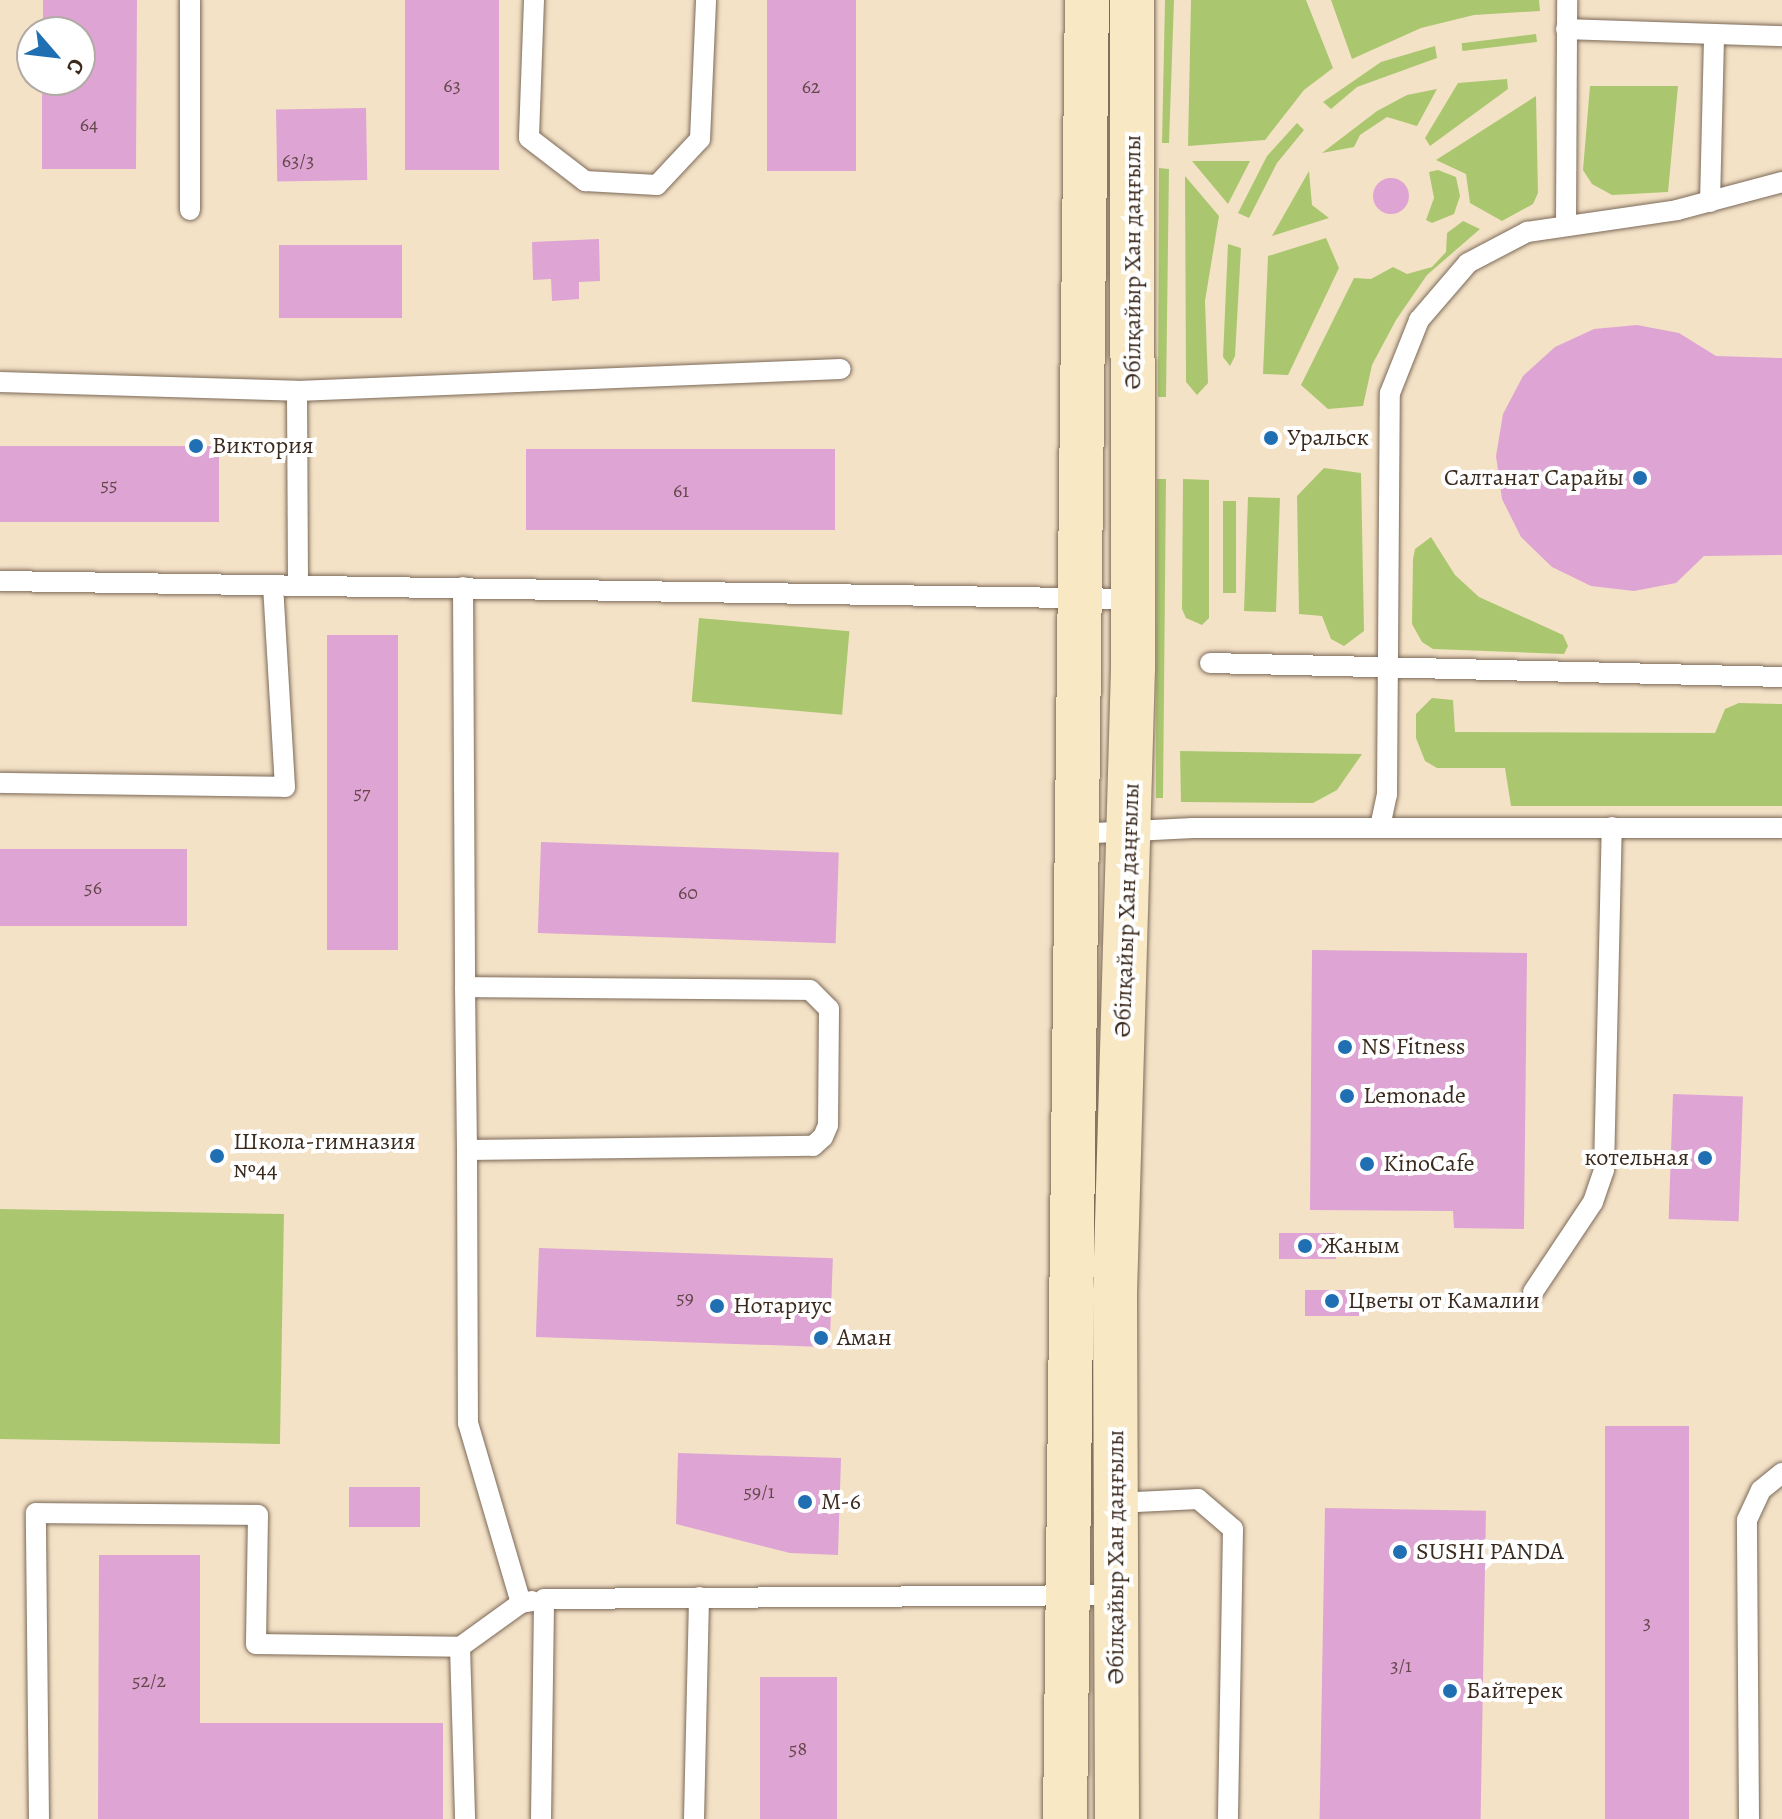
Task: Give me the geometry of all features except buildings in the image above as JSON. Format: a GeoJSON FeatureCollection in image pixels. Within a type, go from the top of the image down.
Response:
{"type":"FeatureCollection","features":[{"type":"Feature","properties":{"kind":"main road","name":"Әбілқайыр Хан даңғылы"},"geometry":{"type":"LineString","coordinates":[[1065,1819],[1070,1595],[1077,600],[1087,0]]}},
{"type":"Feature","properties":{"kind":"main road","name":"Әбілқайыр Хан даңғылы"},"geometry":{"type":"LineString","coordinates":[[1117,1819],[1115,1293],[1130,831],[1133,599],[1132,0]]}},
{"type":"Feature","properties":{"kind":"lane"},"geometry":{"type":"LineString","coordinates":[[190,0],[190,210]]}},
{"type":"Feature","properties":{"kind":"lane"},"geometry":{"type":"LineString","coordinates":[[534,0],[529,138],[585,181],[657,185],[700,139],[706,0]]}},
{"type":"Feature","properties":{"kind":"lane"},"geometry":{"type":"LineString","coordinates":[[1566,226],[1567,0]]}},
{"type":"Feature","properties":{"kind":"lane"},"geometry":{"type":"LineString","coordinates":[[1566,29],[1782,36]]}},
{"type":"Feature","properties":{"kind":"lane"},"geometry":{"type":"LineString","coordinates":[[1710,202],[1714,34]]}},
{"type":"Feature","properties":{"kind":"lane"},"geometry":{"type":"LineString","coordinates":[[1380,827],[1387,795],[1390,393],[1401,356],[1419,320],[1468,263],[1512,238],[1710,202],[1782,182]]}},
{"type":"Feature","properties":{"kind":"lane"},"geometry":{"type":"LineString","coordinates":[[0,382],[297,391],[841,369]]}},
{"type":"Feature","properties":{"kind":"lane"},"geometry":{"type":"LineString","coordinates":[[297,391],[298,586]]}},
{"type":"Feature","properties":{"kind":"lane"},"geometry":{"type":"LineString","coordinates":[[0,581],[1133,599]]}},
{"type":"Feature","properties":{"kind":"lane"},"geometry":{"type":"LineString","coordinates":[[0,783],[285,787],[273,586]]}},
{"type":"Feature","properties":{"kind":"lane"},"geometry":{"type":"LineString","coordinates":[[463,587],[468,1423],[521,1603]]}},
{"type":"Feature","properties":{"kind":"lane"},"geometry":{"type":"LineString","coordinates":[[1210,663],[1389,671],[1782,677]]}},
{"type":"Feature","properties":{"kind":"lane"},"geometry":{"type":"LineString","coordinates":[[1075,834],[1380,827],[1782,828]]}},
{"type":"Feature","properties":{"kind":"lane"},"geometry":{"type":"LineString","coordinates":[[1533,1292],[1593,1202],[1604,1170],[1612,827]]}},
{"type":"Feature","properties":{"kind":"lane"},"geometry":{"type":"LineString","coordinates":[[465,987],[810,990],[829,1009],[828,1125],[813,1146],[467,1150]]}},
{"type":"Feature","properties":{"kind":"lane"},"geometry":{"type":"LineString","coordinates":[[1749,1819],[1747,1520],[1761,1490],[1782,1473]]}},
{"type":"Feature","properties":{"kind":"lane"},"geometry":{"type":"LineString","coordinates":[[1116,1503],[1198,1499],[1233,1529],[1228,1819]]}},
{"type":"Feature","properties":{"kind":"lane"},"geometry":{"type":"LineString","coordinates":[[39,1819],[36,1513],[258,1515],[256,1644],[460,1647],[521,1603],[544,1599],[1116,1595]]}},
{"type":"Feature","properties":{"kind":"lane"},"geometry":{"type":"LineString","coordinates":[[694,1819],[699,1597]]}},
{"type":"Feature","properties":{"kind":"lane"},"geometry":{"type":"LineString","coordinates":[[541,1819],[544,1599]]}},
{"type":"Feature","properties":{"kind":"lane"},"geometry":{"type":"LineString","coordinates":[[460,1647],[465,1819]]}},
{"type":"Feature","properties":{"kind":"green space"},"geometry":{"type":"Polygon","coordinates":[[[1165,0],[1174,0],[1169,143],[1162,143],[1165,0]]]}},
{"type":"Feature","properties":{"kind":"green space"},"geometry":{"type":"Polygon","coordinates":[[[1191,0],[1306,0],[1333,68],[1304,90],[1265,140],[1188,146],[1191,0]]]}},
{"type":"Feature","properties":{"kind":"green space"},"geometry":{"type":"Polygon","coordinates":[[[1331,0],[1539,0],[1540,11],[1474,15],[1421,28],[1352,59],[1331,0]]]}},
{"type":"Feature","properties":{"kind":"green space"},"geometry":{"type":"Polygon","coordinates":[[[1536,34],[1537,42],[1463,51],[1462,43],[1536,34]]]}},
{"type":"Feature","properties":{"kind":"green space"},"geometry":{"type":"Polygon","coordinates":[[[1435,46],[1437,58],[1357,87],[1331,109],[1323,102],[1381,62],[1435,46]]]}},
{"type":"Feature","properties":{"kind":"green space"},"geometry":{"type":"Polygon","coordinates":[[[1507,79],[1508,89],[1430,146],[1425,138],[1458,83],[1507,79]]]}},
{"type":"Feature","properties":{"kind":"green space"},"geometry":{"type":"Polygon","coordinates":[[[1590,86],[1678,86],[1668,192],[1612,195],[1592,184],[1583,170],[1590,86]]]}},
{"type":"Feature","properties":{"kind":"green space"},"geometry":{"type":"Polygon","coordinates":[[[1437,89],[1417,126],[1387,117],[1360,135],[1354,147],[1322,153],[1377,111],[1407,95],[1437,89]]]}},
{"type":"Feature","properties":{"kind":"green space"},"geometry":{"type":"Polygon","coordinates":[[[1536,96],[1538,193],[1533,204],[1502,221],[1470,203],[1466,174],[1436,160],[1536,96]]]}},
{"type":"Feature","properties":{"kind":"green space"},"geometry":{"type":"Polygon","coordinates":[[[1297,123],[1304,130],[1277,163],[1249,218],[1238,213],[1267,156],[1297,123]]]}},
{"type":"Feature","properties":{"kind":"green space"},"geometry":{"type":"Polygon","coordinates":[[[1192,161],[1250,161],[1228,204],[1192,161]]]}},
{"type":"Feature","properties":{"kind":"green space"},"geometry":{"type":"Polygon","coordinates":[[[1159,168],[1169,169],[1166,397],[1158,397],[1159,168]]]}},
{"type":"Feature","properties":{"kind":"green space"},"geometry":{"type":"Polygon","coordinates":[[[1438,170],[1456,177],[1460,196],[1454,214],[1432,223],[1426,220],[1434,198],[1429,172],[1438,170]]]}},
{"type":"Feature","properties":{"kind":"green space"},"geometry":{"type":"Polygon","coordinates":[[[1309,171],[1312,205],[1329,218],[1272,236],[1309,171]]]}},
{"type":"Feature","properties":{"kind":"green space"},"geometry":{"type":"Polygon","coordinates":[[[1185,176],[1219,216],[1205,301],[1208,383],[1197,395],[1186,382],[1185,176]]]}},
{"type":"Feature","properties":{"kind":"green space"},"geometry":{"type":"Polygon","coordinates":[[[1463,221],[1480,229],[1427,275],[1396,320],[1372,365],[1363,406],[1328,409],[1301,385],[1354,278],[1371,279],[1393,267],[1407,274],[1432,267],[1446,252],[1447,233],[1463,221]]]}},
{"type":"Feature","properties":{"kind":"green space"},"geometry":{"type":"Polygon","coordinates":[[[1326,238],[1339,268],[1288,375],[1263,374],[1268,256],[1326,238]]]}},
{"type":"Feature","properties":{"kind":"green space"},"geometry":{"type":"Polygon","coordinates":[[[1228,244],[1241,248],[1235,356],[1230,366],[1223,357],[1228,244]]]}},
{"type":"Feature","properties":{"kind":"green space"},"geometry":{"type":"Polygon","coordinates":[[[1324,468],[1361,473],[1364,631],[1344,646],[1331,639],[1322,616],[1299,614],[1297,496],[1324,468]]]}},
{"type":"Feature","properties":{"kind":"green space"},"geometry":{"type":"Polygon","coordinates":[[[1157,479],[1166,479],[1163,798],[1156,798],[1157,479]]]}},
{"type":"Feature","properties":{"kind":"green space"},"geometry":{"type":"Polygon","coordinates":[[[1183,479],[1209,480],[1209,618],[1202,625],[1186,618],[1182,609],[1183,479]]]}},
{"type":"Feature","properties":{"kind":"green space"},"geometry":{"type":"Polygon","coordinates":[[[1248,497],[1280,498],[1276,612],[1244,611],[1248,497]]]}},
{"type":"Feature","properties":{"kind":"green space"},"geometry":{"type":"Polygon","coordinates":[[[1223,501],[1236,501],[1236,593],[1223,593],[1223,501]]]}},
{"type":"Feature","properties":{"kind":"green space"},"geometry":{"type":"Polygon","coordinates":[[[1431,537],[1455,575],[1479,597],[1563,635],[1568,646],[1564,654],[1433,649],[1422,642],[1412,624],[1413,559],[1415,549],[1431,537]]]}},
{"type":"Feature","properties":{"kind":"green space"},"geometry":{"type":"Polygon","coordinates":[[[699,618],[849,631],[842,715],[692,702],[699,618]]]}},
{"type":"Feature","properties":{"kind":"green space"},"geometry":{"type":"Polygon","coordinates":[[[1432,698],[1453,700],[1455,732],[1715,733],[1725,709],[1739,703],[1782,704],[1782,806],[1511,806],[1505,768],[1437,768],[1425,761],[1416,738],[1416,714],[1432,698]]]}},
{"type":"Feature","properties":{"kind":"green space"},"geometry":{"type":"Polygon","coordinates":[[[1180,751],[1362,754],[1337,790],[1313,803],[1181,802],[1180,751]]]}},
{"type":"Feature","properties":{"kind":"green space"},"geometry":{"type":"Polygon","coordinates":[[[0,1209],[284,1214],[280,1444],[0,1439],[0,1209]]]}},
{"type":"Feature","properties":{"kind":"place","name":"Уральск"},"geometry":{"type":"Point","coordinates":[1271,438]}},
{"type":"Feature","properties":{"kind":"place","name":"Виктория"},"geometry":{"type":"Point","coordinates":[196,446]}},
{"type":"Feature","properties":{"kind":"place","name":"Салтанат Сарайы"},"geometry":{"type":"Point","coordinates":[1640,478]}},
{"type":"Feature","properties":{"kind":"place","name":"NS Fitness"},"geometry":{"type":"Point","coordinates":[1345,1047]}},
{"type":"Feature","properties":{"kind":"place","name":"Lemonade"},"geometry":{"type":"Point","coordinates":[1347,1096]}},
{"type":"Feature","properties":{"kind":"place","name":"Школа-гимназия №44"},"geometry":{"type":"Point","coordinates":[217,1156]}},
{"type":"Feature","properties":{"kind":"place","name":"котельная"},"geometry":{"type":"Point","coordinates":[1705,1158]}},
{"type":"Feature","properties":{"kind":"place","name":"KinoCafe"},"geometry":{"type":"Point","coordinates":[1367,1164]}},
{"type":"Feature","properties":{"kind":"place","name":"Жаным"},"geometry":{"type":"Point","coordinates":[1305,1246]}},
{"type":"Feature","properties":{"kind":"place","name":"Цветы от Камалии"},"geometry":{"type":"Point","coordinates":[1332,1301]}},
{"type":"Feature","properties":{"kind":"place","name":"Нотариус"},"geometry":{"type":"Point","coordinates":[717,1306]}},
{"type":"Feature","properties":{"kind":"place","name":"Аман"},"geometry":{"type":"Point","coordinates":[821,1338]}},
{"type":"Feature","properties":{"kind":"place","name":"M-6"},"geometry":{"type":"Point","coordinates":[805,1502]}},
{"type":"Feature","properties":{"kind":"place","name":"SUSHI PANDA"},"geometry":{"type":"Point","coordinates":[1400,1552]}},
{"type":"Feature","properties":{"kind":"place","name":"Байтерек"},"geometry":{"type":"Point","coordinates":[1450,1691]}}]}
